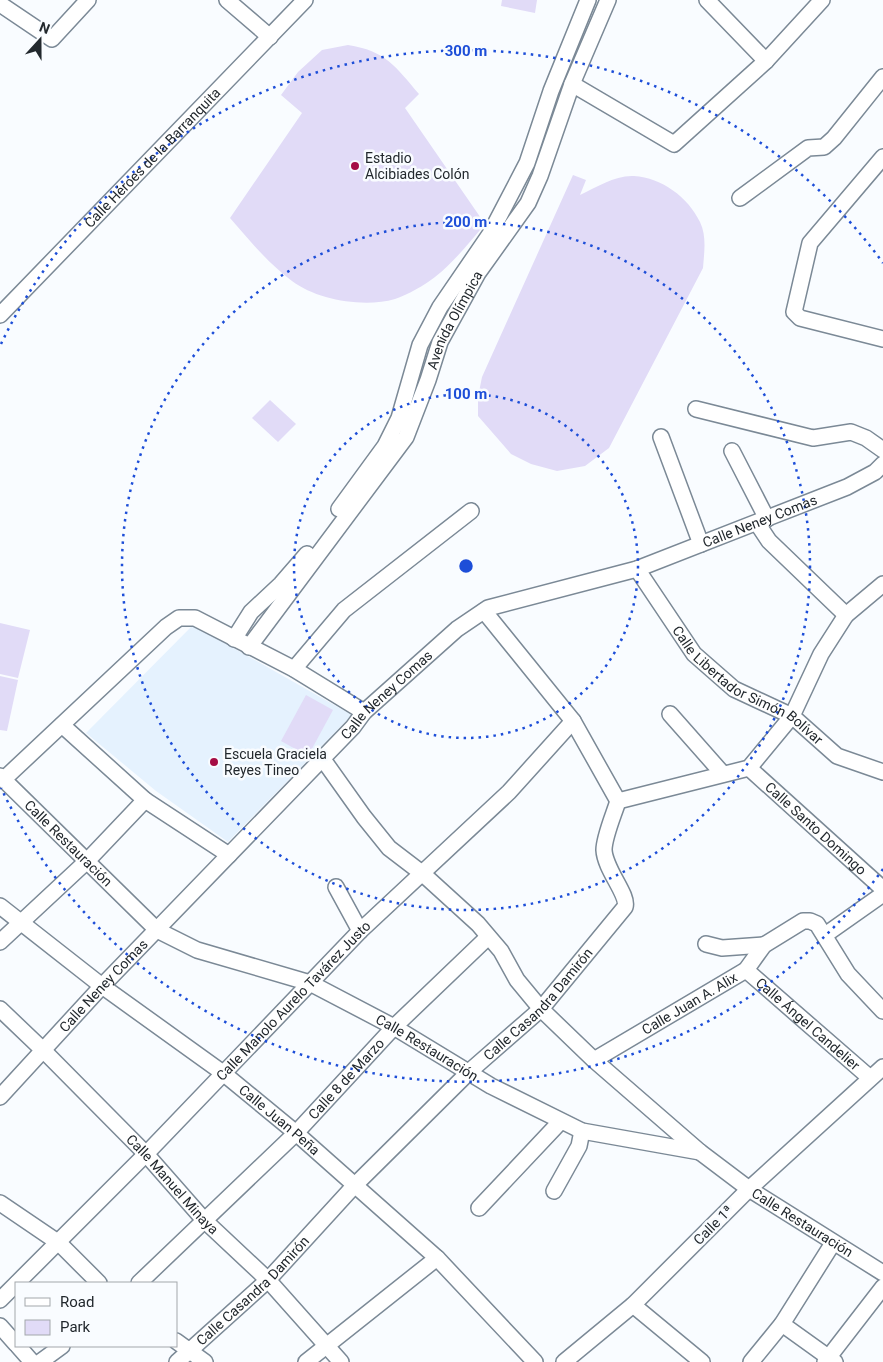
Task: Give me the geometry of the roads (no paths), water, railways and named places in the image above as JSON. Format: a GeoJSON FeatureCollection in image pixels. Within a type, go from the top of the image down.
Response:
{"type":"FeatureCollection","features":[{"type":"Feature","properties":{"kind":"street"},"geometry":{"type":"LineString","coordinates":[[0,4],[52,39],[88,0]]}},
{"type":"Feature","properties":{"kind":"street"},"geometry":{"type":"LineString","coordinates":[[227,0],[270,36]]}},
{"type":"Feature","properties":{"kind":"street","name":"Calle Héroes de la Barranquita"},"geometry":{"type":"LineString","coordinates":[[0,316],[305,0]]}},
{"type":"Feature","properties":{"kind":"street"},"geometry":{"type":"LineString","coordinates":[[234,639],[251,612],[303,560],[385,446],[399,418],[420,345],[440,307],[490,234],[527,163],[551,91],[588,0]]}},
{"type":"Feature","properties":{"kind":"street","name":"Avenida Olímpica"},"geometry":{"type":"LineString","coordinates":[[249,647],[406,437],[428,380],[440,342],[478,273],[532,194],[572,84],[608,0]]}},
{"type":"Feature","properties":{"kind":"street"},"geometry":{"type":"LineString","coordinates":[[707,0],[766,61]]}},
{"type":"Feature","properties":{"kind":"street"},"geometry":{"type":"LineString","coordinates":[[572,84],[674,144],[766,61],[822,0]]}},
{"type":"Feature","properties":{"kind":"street"},"geometry":{"type":"LineString","coordinates":[[740,198],[808,148],[824,147],[834,138],[883,78]]}},
{"type":"Feature","properties":{"kind":"street"},"geometry":{"type":"LineString","coordinates":[[883,157],[810,243],[794,312],[800,318],[883,339]]}},
{"type":"Feature","properties":{"kind":"street"},"geometry":{"type":"LineString","coordinates":[[696,410],[813,438],[851,432],[866,438],[883,450]]}},
{"type":"Feature","properties":{"kind":"street"},"geometry":{"type":"LineString","coordinates":[[661,437],[701,544]]}},
{"type":"Feature","properties":{"kind":"street"},"geometry":{"type":"LineString","coordinates":[[732,451],[769,541],[846,615]]}},
{"type":"Feature","properties":{"kind":"street","name":"Calle Neney Comas"},"geometry":{"type":"LineString","coordinates":[[0,1097],[102,986],[353,727],[364,712],[457,629],[484,611],[637,569],[762,521],[846,487],[876,472],[883,464]]}},
{"type":"Feature","properties":{"kind":"street"},"geometry":{"type":"LineString","coordinates":[[294,669],[344,610],[471,511]]}},
{"type":"Feature","properties":{"kind":"street","name":"Calle Libertador Simón Bolívar"},"geometry":{"type":"LineString","coordinates":[[637,569],[694,654],[734,689],[792,716],[837,756],[883,772]]}},
{"type":"Feature","properties":{"kind":"street"},"geometry":{"type":"LineString","coordinates":[[484,611],[573,721],[618,801],[749,768],[792,716],[821,654],[846,615],[883,584]]}},
{"type":"Feature","properties":{"kind":"street"},"geometry":{"type":"LineString","coordinates":[[2,778],[62,725],[166,627],[179,618],[195,618],[294,669],[364,712]]}},
{"type":"Feature","properties":{"kind":"street"},"geometry":{"type":"LineString","coordinates":[[670,714],[723,774]]}},
{"type":"Feature","properties":{"kind":"street","name":"Calle Manolo Aurelo Tavárez Justo"},"geometry":{"type":"LineString","coordinates":[[19,1282],[146,1154],[360,931],[509,792],[573,721]]}},
{"type":"Feature","properties":{"kind":"street"},"geometry":{"type":"LineString","coordinates":[[62,725],[145,800],[229,855]]}},
{"type":"Feature","properties":{"kind":"street"},"geometry":{"type":"LineString","coordinates":[[322,758],[364,817],[390,848],[423,874],[488,937],[501,952],[517,980],[541,1009],[594,1060],[700,1152]]}},
{"type":"Feature","properties":{"kind":"street","name":"Calle Santo Domingo"},"geometry":{"type":"LineString","coordinates":[[749,768],[883,889]]}},
{"type":"Feature","properties":{"kind":"street","name":"Calle Restauración"},"geometry":{"type":"LineString","coordinates":[[2,778],[157,930],[197,950],[310,983],[394,1027],[470,1071],[491,1086],[560,1122],[582,1131],[700,1152],[749,1189],[883,1273]]}},
{"type":"Feature","properties":{"kind":"street"},"geometry":{"type":"LineString","coordinates":[[0,942],[87,861],[145,800]]}},
{"type":"Feature","properties":{"kind":"street","name":"Calle Casandra Damirón"},"geometry":{"type":"LineString","coordinates":[[177,1362],[192,1351],[268,1280],[354,1186],[470,1071],[541,1009],[626,907],[626,898],[609,871],[604,849],[618,801]]}},
{"type":"Feature","properties":{"kind":"street"},"geometry":{"type":"LineString","coordinates":[[336,887],[360,931]]}},
{"type":"Feature","properties":{"kind":"street"},"geometry":{"type":"LineString","coordinates":[[883,894],[825,935],[848,974],[883,1011]]}},
{"type":"Feature","properties":{"kind":"street","name":"Calle Juan Peña"},"geometry":{"type":"LineString","coordinates":[[0,906],[102,986],[224,1073],[296,1133],[437,1258],[535,1362]]}},
{"type":"Feature","properties":{"kind":"street","name":"Calle Juan A. Alix"},"geometry":{"type":"LineString","coordinates":[[594,1060],[746,970],[764,945],[806,920],[817,924],[825,935]]}},
{"type":"Feature","properties":{"kind":"street","name":"Calle 8 de Marzo"},"geometry":{"type":"LineString","coordinates":[[140,1282],[296,1133],[394,1027],[488,937]]}},
{"type":"Feature","properties":{"kind":"street"},"geometry":{"type":"LineString","coordinates":[[706,944],[722,948],[764,945]]}},
{"type":"Feature","properties":{"kind":"street","name":"Calle Ángel Candelier"},"geometry":{"type":"LineString","coordinates":[[746,970],[869,1078]]}},
{"type":"Feature","properties":{"kind":"street","name":"Calle Manuel Minaya"},"geometry":{"type":"LineString","coordinates":[[0,1009],[146,1154],[204,1220],[268,1280],[341,1362]]}},
{"type":"Feature","properties":{"kind":"street","name":"Calle 1ª"},"geometry":{"type":"LineString","coordinates":[[564,1362],[633,1305],[749,1189],[883,1067]]}},
{"type":"Feature","properties":{"kind":"street"},"geometry":{"type":"LineString","coordinates":[[479,1208],[560,1122]]}},
{"type":"Feature","properties":{"kind":"street"},"geometry":{"type":"LineString","coordinates":[[554,1191],[579,1146],[582,1131]]}},
{"type":"Feature","properties":{"kind":"street"},"geometry":{"type":"LineString","coordinates":[[0,1202],[59,1243],[98,1282]]}},
{"type":"Feature","properties":{"kind":"street"},"geometry":{"type":"LineString","coordinates":[[751,1362],[782,1324],[834,1243]]}},
{"type":"Feature","properties":{"kind":"street"},"geometry":{"type":"LineString","coordinates":[[306,1362],[325,1345],[437,1258]]}},
{"type":"Feature","properties":{"kind":"street","name":"Calle Manolo Aurelo Tavárez Justo"},"geometry":{"type":"LineString","coordinates":[[0,1300],[15,1286]]}},
{"type":"Feature","properties":{"kind":"street"},"geometry":{"type":"LineString","coordinates":[[782,1324],[830,1360],[883,1287]]}},
{"type":"Feature","properties":{"kind":"street"},"geometry":{"type":"LineString","coordinates":[[633,1305],[702,1362]]}},
{"type":"Feature","properties":{"kind":"street"},"geometry":{"type":"LineString","coordinates":[[0,1326],[15,1343]]}},
{"type":"Feature","properties":{"kind":"street"},"geometry":{"type":"LineString","coordinates":[[178,1342],[206,1362]]}},
{"type":"Feature","properties":{"kind":"street"},"geometry":{"type":"LineString","coordinates":[[19,1347],[32,1362]]}},
{"type":"Feature","properties":{"kind":"street"},"geometry":{"type":"LineString","coordinates":[[40,1362],[61,1347]]}},
{"type":"Feature","properties":{"kind":"place","name":"Estadio Alcibiades Colón"},"geometry":{"type":"Point","coordinates":[355,166]}},
{"type":"Feature","properties":{"kind":"place","name":"Escuela Graciela Reyes Tineo"},"geometry":{"type":"Point","coordinates":[214,762]}}]}
